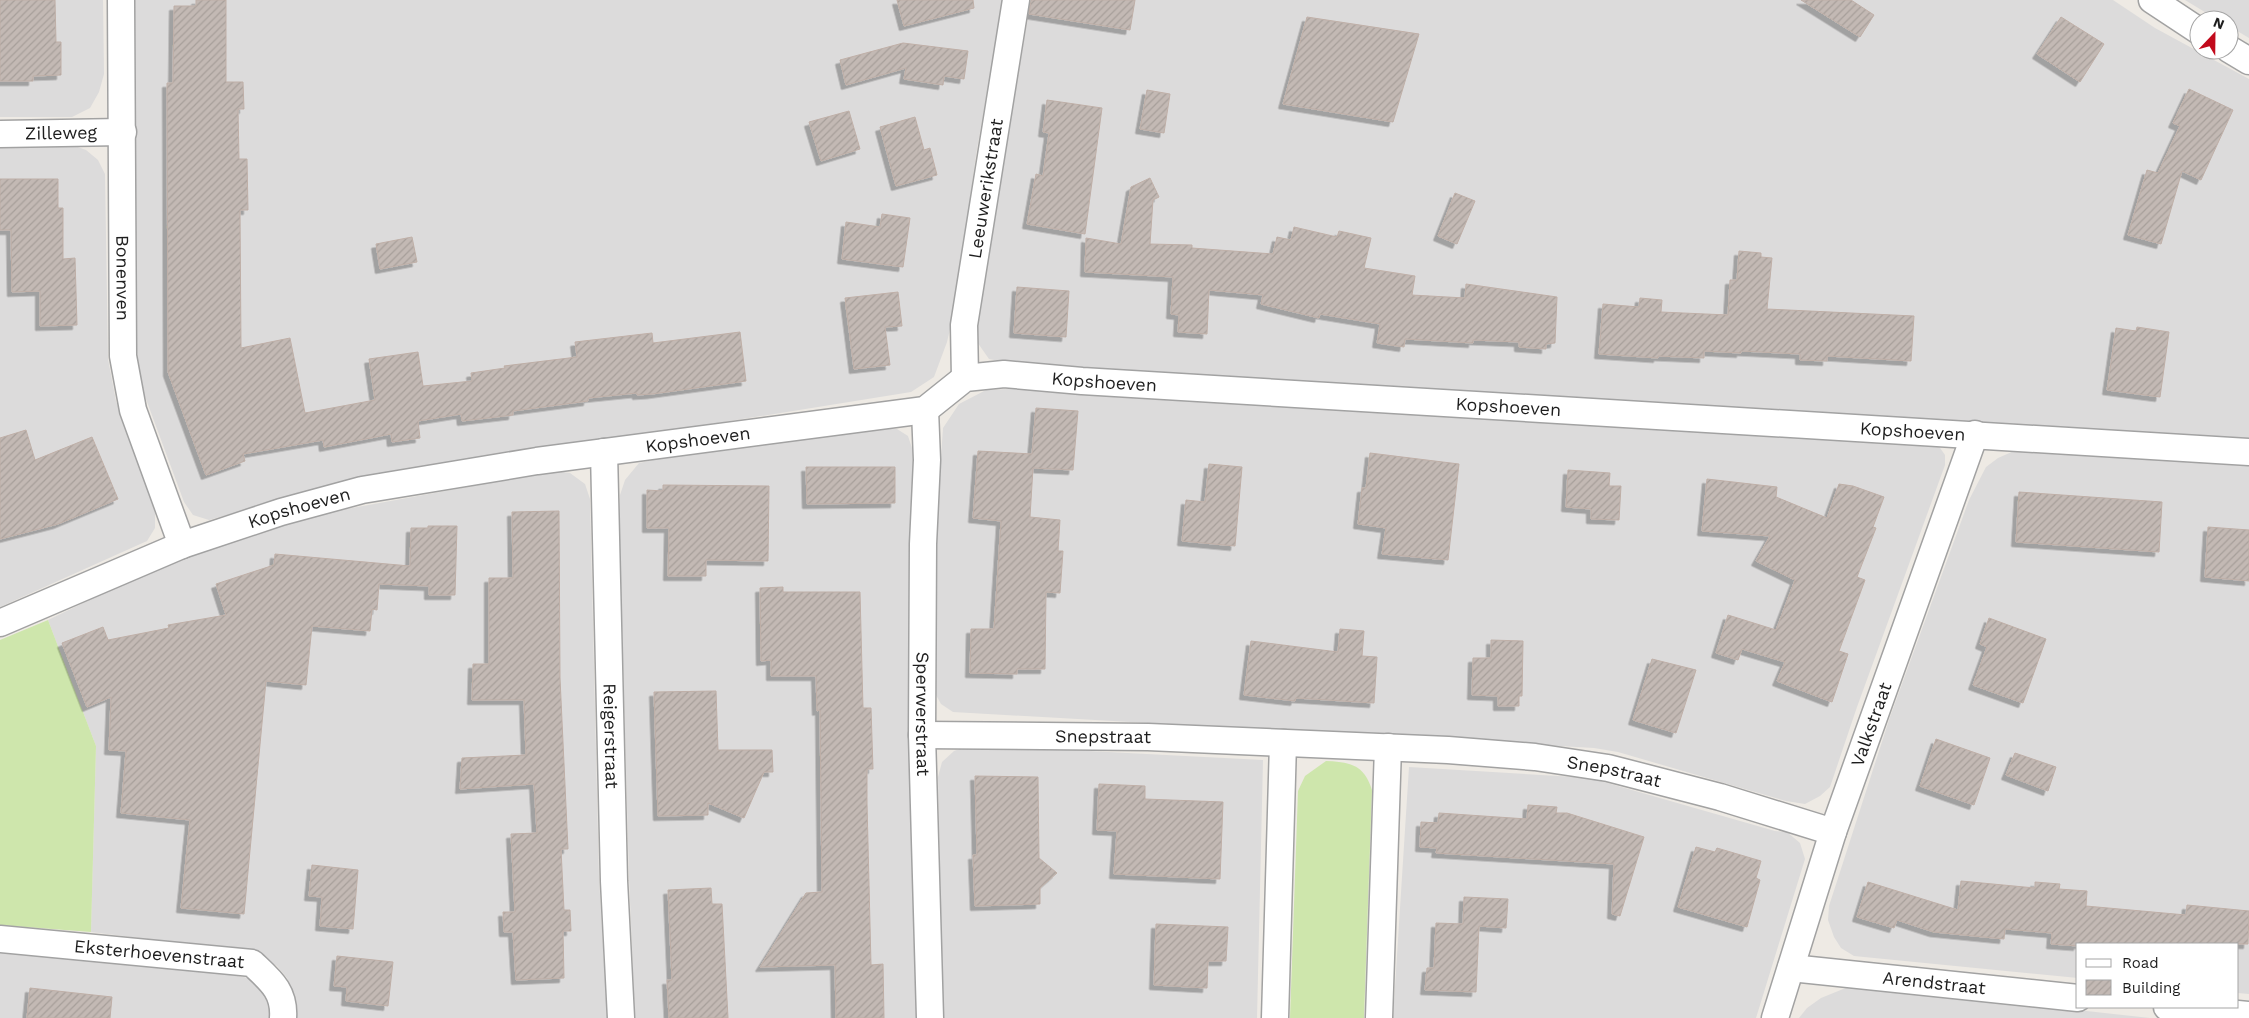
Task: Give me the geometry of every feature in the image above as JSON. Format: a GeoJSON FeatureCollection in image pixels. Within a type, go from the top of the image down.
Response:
{"type":"FeatureCollection","features":[{"type":"Feature","properties":{"kind":"street","name":"Bonenven"},"geometry":{"type":"LineString","coordinates":[[121,0],[122,356],[133,410],[182,544]]}},
{"type":"Feature","properties":{"kind":"street","name":"Leeuwerikstraat"},"geometry":{"type":"LineString","coordinates":[[964,378],[964,326],[1016,0]]}},
{"type":"Feature","properties":{"kind":"street"},"geometry":{"type":"LineString","coordinates":[[2152,0],[2189,24]]}},
{"type":"Feature","properties":{"kind":"street","name":"Zilleweg"},"geometry":{"type":"LineString","coordinates":[[0,134],[122,132]]}},
{"type":"Feature","properties":{"kind":"street","name":"Kopshoeven"},"geometry":{"type":"LineString","coordinates":[[964,378],[1004,374],[1130,384],[2249,452]]}},
{"type":"Feature","properties":{"kind":"street"},"geometry":{"type":"LineString","coordinates":[[925,410],[964,378]]}},
{"type":"Feature","properties":{"kind":"street","name":"Kopshoeven"},"geometry":{"type":"LineString","coordinates":[[0,623],[182,544],[272,514],[362,490],[537,461],[925,410]]}},
{"type":"Feature","properties":{"kind":"street","name":"Sperwerstraat"},"geometry":{"type":"LineString","coordinates":[[925,410],[927,460],[923,544],[922,734],[930,1018]]}},
{"type":"Feature","properties":{"kind":"street","name":"Valkstraat"},"geometry":{"type":"LineString","coordinates":[[1775,1018],[1833,832],[1975,434]]}},
{"type":"Feature","properties":{"kind":"street","name":"Reigerstraat"},"geometry":{"type":"LineString","coordinates":[[604,452],[614,881],[621,1018]]}},
{"type":"Feature","properties":{"kind":"street","name":"Snepstraat"},"geometry":{"type":"LineString","coordinates":[[922,734],[1138,737],[1448,750],[1535,757],[1608,768],[1720,797],[1833,832]]}},
{"type":"Feature","properties":{"kind":"street"},"geometry":{"type":"LineString","coordinates":[[1275,1018],[1283,743]]}},
{"type":"Feature","properties":{"kind":"street"},"geometry":{"type":"LineString","coordinates":[[1379,1018],[1388,747]]}},
{"type":"Feature","properties":{"kind":"street","name":"Eksterhoevenstraat"},"geometry":{"type":"LineString","coordinates":[[0,939],[252,963],[275,985],[284,1005],[283,1018]]}},
{"type":"Feature","properties":{"kind":"street","name":"Arendstraat"},"geometry":{"type":"LineString","coordinates":[[1791,968],[2076,998]]}},
{"type":"Feature","properties":{"kind":"street"},"geometry":{"type":"LineString","coordinates":[[2177,1008],[2249,1015]]}},
{"type":"Feature","properties":{"kind":"shaded area"},"geometry":{"type":"Polygon","coordinates":[[[0,0],[103,0],[104,74],[99,92],[90,108],[72,117],[0,117],[0,0]]]}},
{"type":"Feature","properties":{"kind":"shaded area"},"geometry":{"type":"Polygon","coordinates":[[[134,0],[1003,0],[976,155],[955,308],[947,342],[934,377],[911,392],[338,484],[209,520],[193,515],[184,502],[143,391],[137,353],[134,0]]]}},
{"type":"Feature","properties":{"kind":"shaded area"},"geometry":{"type":"Polygon","coordinates":[[[1031,0],[2113,0],[2155,28],[2189,46],[2189,60],[2214,60],[2249,79],[2249,439],[1026,366],[989,359],[975,339],[979,303],[1031,0]]]}},
{"type":"Feature","properties":{"kind":"shaded area"},"geometry":{"type":"Polygon","coordinates":[[[2185,0],[2249,0],[2249,38],[2239,32],[2239,10],[2202,10],[2185,0]]]}},
{"type":"Feature","properties":{"kind":"shaded area"},"geometry":{"type":"Polygon","coordinates":[[[67,143],[86,150],[98,160],[105,174],[108,359],[116,401],[150,494],[155,513],[155,528],[147,541],[0,607],[0,144],[67,143]]]}},
{"type":"Feature","properties":{"kind":"shaded area"},"geometry":{"type":"Polygon","coordinates":[[[1032,388],[1938,445],[1945,455],[1945,465],[1830,787],[1820,796],[1805,804],[1786,801],[1618,752],[1594,748],[953,712],[941,704],[936,695],[935,545],[943,428],[959,404],[986,390],[1032,388]]]}},
{"type":"Feature","properties":{"kind":"shaded area"},"geometry":{"type":"Polygon","coordinates":[[[884,429],[897,429],[908,436],[916,460],[922,1018],[635,1018],[619,517],[620,495],[625,480],[639,463],[658,459],[884,429]]]}},
{"type":"Feature","properties":{"kind":"shaded area"},"geometry":{"type":"Polygon","coordinates":[[[2014,451],[2249,466],[2249,994],[2239,993],[2239,943],[2076,943],[2076,978],[1854,956],[1841,948],[1834,937],[1828,920],[1829,906],[1890,717],[1969,500],[1986,467],[1998,458],[2014,451]]]}},
{"type":"Feature","properties":{"kind":"shaded area"},"geometry":{"type":"Polygon","coordinates":[[[556,471],[570,473],[585,484],[590,499],[599,877],[607,1018],[293,1018],[295,996],[287,978],[277,966],[253,952],[91,932],[96,746],[48,620],[191,551],[341,510],[556,471]]]}},
{"type":"Feature","properties":{"kind":"shaded area"},"geometry":{"type":"Polygon","coordinates":[[[971,745],[1263,760],[1257,1018],[943,1018],[938,777],[942,762],[954,751],[971,745]]]}},
{"type":"Feature","properties":{"kind":"shaded area"},"geometry":{"type":"Polygon","coordinates":[[[1409,767],[1597,780],[1775,831],[1787,832],[1800,843],[1805,859],[1756,1018],[1393,1018],[1409,767]]]}},
{"type":"Feature","properties":{"kind":"shaded area"},"geometry":{"type":"Polygon","coordinates":[[[0,950],[249,978],[261,985],[271,1004],[270,1018],[0,1018],[0,950]]]}},
{"type":"Feature","properties":{"kind":"shaded area"},"geometry":{"type":"Polygon","coordinates":[[[1853,985],[2150,1018],[1799,1018],[1807,1008],[1821,998],[1853,985]]]}},
{"type":"Feature","properties":{"kind":"green space"},"geometry":{"type":"Polygon","coordinates":[[[48,620],[96,746],[91,932],[0,925],[0,640],[48,620]]]}},
{"type":"Feature","properties":{"kind":"green space"},"geometry":{"type":"Polygon","coordinates":[[[1326,761],[1343,762],[1355,766],[1365,775],[1372,790],[1364,1018],[1290,1018],[1298,791],[1305,776],[1326,761]]]}},
{"type":"Feature","properties":{"kind":"building"},"geometry":{"type":"Polygon","coordinates":[[[0,0],[55,0],[56,42],[61,42],[61,75],[33,76],[33,81],[0,81],[0,0]]]}},
{"type":"Feature","properties":{"kind":"building"},"geometry":{"type":"Polygon","coordinates":[[[196,0],[226,0],[226,82],[243,82],[244,109],[238,109],[239,159],[247,159],[248,210],[240,210],[241,348],[290,338],[305,413],[375,400],[369,359],[418,352],[423,386],[472,381],[471,373],[505,368],[504,366],[577,357],[575,342],[652,333],[653,343],[740,332],[746,381],[652,394],[637,395],[637,393],[588,398],[588,401],[513,411],[513,415],[462,421],[461,414],[418,421],[420,438],[392,442],[391,434],[324,447],[323,440],[243,454],[245,461],[206,475],[168,372],[167,83],[173,83],[174,6],[196,6],[196,0]]]}},
{"type":"Feature","properties":{"kind":"building"},"geometry":{"type":"Polygon","coordinates":[[[897,0],[973,0],[974,8],[904,26],[897,0]]]}},
{"type":"Feature","properties":{"kind":"building"},"geometry":{"type":"Polygon","coordinates":[[[1031,0],[1135,0],[1130,30],[1029,14],[1031,0]]]}},
{"type":"Feature","properties":{"kind":"building"},"geometry":{"type":"Polygon","coordinates":[[[1801,0],[1851,0],[1874,15],[1860,37],[1801,0]]]}},
{"type":"Feature","properties":{"kind":"building"},"geometry":{"type":"Polygon","coordinates":[[[1307,17],[1419,34],[1393,122],[1283,104],[1307,17]]]}},
{"type":"Feature","properties":{"kind":"building"},"geometry":{"type":"Polygon","coordinates":[[[2061,17],[2104,44],[2080,82],[2037,54],[2061,17]]]}},
{"type":"Feature","properties":{"kind":"building"},"geometry":{"type":"Polygon","coordinates":[[[903,43],[968,51],[964,79],[944,76],[943,85],[904,79],[906,68],[846,85],[840,60],[903,43]]]}},
{"type":"Feature","properties":{"kind":"building"},"geometry":{"type":"Polygon","coordinates":[[[2189,89],[2233,110],[2201,180],[2182,171],[2161,244],[2128,235],[2147,170],[2158,173],[2180,126],[2173,123],[2189,89]]]}},
{"type":"Feature","properties":{"kind":"building"},"geometry":{"type":"Polygon","coordinates":[[[1147,90],[1170,94],[1164,133],[1140,129],[1147,90]]]}},
{"type":"Feature","properties":{"kind":"building"},"geometry":{"type":"Polygon","coordinates":[[[1047,100],[1102,108],[1085,234],[1027,224],[1036,174],[1043,176],[1049,133],[1043,132],[1047,100]]]}},
{"type":"Feature","properties":{"kind":"building"},"geometry":{"type":"Polygon","coordinates":[[[849,111],[860,149],[821,161],[809,122],[849,111]]]}},
{"type":"Feature","properties":{"kind":"building"},"geometry":{"type":"Polygon","coordinates":[[[915,117],[924,150],[930,148],[937,175],[896,186],[880,127],[915,117]]]}},
{"type":"Feature","properties":{"kind":"building"},"geometry":{"type":"Polygon","coordinates":[[[1150,178],[1159,197],[1153,200],[1150,244],[1192,245],[1192,248],[1273,254],[1277,237],[1291,240],[1294,227],[1337,237],[1339,231],[1371,238],[1364,268],[1415,276],[1412,295],[1465,298],[1466,284],[1557,297],[1555,343],[1546,344],[1546,349],[1519,347],[1519,342],[1473,340],[1473,343],[1405,339],[1404,347],[1377,343],[1380,324],[1320,314],[1319,318],[1261,304],[1263,295],[1209,290],[1207,334],[1178,332],[1179,315],[1171,314],[1173,277],[1085,272],[1086,238],[1121,244],[1131,187],[1150,178]]]}},
{"type":"Feature","properties":{"kind":"building"},"geometry":{"type":"Polygon","coordinates":[[[0,179],[58,179],[58,208],[63,208],[63,259],[75,258],[77,325],[40,326],[40,291],[12,292],[11,230],[0,230],[0,179]]]}},
{"type":"Feature","properties":{"kind":"building"},"geometry":{"type":"Polygon","coordinates":[[[1455,193],[1475,201],[1457,244],[1438,236],[1455,193]]]}},
{"type":"Feature","properties":{"kind":"building"},"geometry":{"type":"Polygon","coordinates":[[[882,214],[910,218],[903,267],[842,259],[846,222],[880,227],[882,214]]]}},
{"type":"Feature","properties":{"kind":"building"},"geometry":{"type":"Polygon","coordinates":[[[412,237],[417,262],[380,269],[376,244],[412,237]]]}},
{"type":"Feature","properties":{"kind":"building"},"geometry":{"type":"Polygon","coordinates":[[[1739,251],[1761,253],[1761,257],[1772,258],[1767,309],[1914,316],[1911,361],[1827,356],[1827,361],[1800,360],[1800,354],[1741,351],[1741,353],[1704,351],[1704,358],[1658,356],[1658,358],[1599,354],[1603,304],[1639,307],[1640,298],[1662,300],[1661,312],[1728,315],[1730,280],[1737,280],[1739,251]]]}},
{"type":"Feature","properties":{"kind":"building"},"geometry":{"type":"Polygon","coordinates":[[[1017,287],[1069,291],[1066,337],[1014,333],[1017,287]]]}},
{"type":"Feature","properties":{"kind":"building"},"geometry":{"type":"Polygon","coordinates":[[[898,292],[902,326],[885,327],[890,365],[854,369],[845,298],[898,292]]]}},
{"type":"Feature","properties":{"kind":"building"},"geometry":{"type":"Polygon","coordinates":[[[2137,327],[2169,332],[2160,397],[2107,390],[2116,328],[2136,331],[2137,327]]]}},
{"type":"Feature","properties":{"kind":"building"},"geometry":{"type":"Polygon","coordinates":[[[1036,408],[1078,411],[1073,470],[1033,468],[1030,517],[1060,520],[1058,551],[1063,551],[1060,593],[1046,592],[1045,669],[1017,669],[1017,674],[970,673],[971,629],[994,629],[1001,521],[973,518],[978,451],[1032,454],[1036,408]]]}},
{"type":"Feature","properties":{"kind":"building"},"geometry":{"type":"Polygon","coordinates":[[[26,430],[35,460],[92,437],[118,499],[58,524],[0,539],[0,438],[26,430]]]}},
{"type":"Feature","properties":{"kind":"building"},"geometry":{"type":"Polygon","coordinates":[[[1370,453],[1459,464],[1448,560],[1382,554],[1386,528],[1358,524],[1362,488],[1366,488],[1370,453]]]}},
{"type":"Feature","properties":{"kind":"building"},"geometry":{"type":"Polygon","coordinates":[[[1209,464],[1242,467],[1235,546],[1182,541],[1186,500],[1205,502],[1209,464]]]}},
{"type":"Feature","properties":{"kind":"building"},"geometry":{"type":"Polygon","coordinates":[[[806,467],[895,467],[895,503],[807,504],[806,467]]]}},
{"type":"Feature","properties":{"kind":"building"},"geometry":{"type":"Polygon","coordinates":[[[1568,470],[1610,473],[1609,486],[1621,486],[1619,520],[1591,519],[1591,509],[1566,507],[1568,470]]]}},
{"type":"Feature","properties":{"kind":"building"},"geometry":{"type":"Polygon","coordinates":[[[1707,479],[1777,487],[1776,497],[1827,518],[1839,484],[1853,486],[1884,497],[1873,527],[1876,528],[1857,577],[1865,580],[1839,651],[1848,654],[1832,702],[1777,681],[1785,662],[1742,649],[1738,660],[1716,653],[1728,615],[1776,630],[1795,580],[1756,561],[1770,536],[1702,531],[1707,479]]]}},
{"type":"Feature","properties":{"kind":"building"},"geometry":{"type":"Polygon","coordinates":[[[663,485],[769,486],[768,561],[706,560],[706,576],[668,576],[669,528],[647,528],[647,490],[663,491],[663,485]]]}},
{"type":"Feature","properties":{"kind":"building"},"geometry":{"type":"Polygon","coordinates":[[[2019,492],[2162,502],[2159,552],[2016,542],[2019,492]]]}},
{"type":"Feature","properties":{"kind":"building"},"geometry":{"type":"Polygon","coordinates":[[[559,511],[560,678],[568,849],[561,849],[564,910],[570,910],[571,931],[563,931],[564,978],[516,980],[513,932],[504,932],[503,912],[515,912],[511,834],[537,833],[534,784],[460,789],[462,758],[526,755],[524,700],[472,700],[473,664],[489,664],[489,578],[513,578],[512,512],[559,511]]]}},
{"type":"Feature","properties":{"kind":"building"},"geometry":{"type":"Polygon","coordinates":[[[428,526],[457,526],[455,595],[429,595],[429,586],[379,584],[377,610],[372,609],[370,631],[312,626],[306,685],[266,681],[244,914],[181,908],[190,820],[121,813],[126,751],[109,750],[111,697],[87,707],[62,643],[103,627],[108,640],[169,628],[168,625],[226,615],[216,584],[274,565],[275,554],[410,566],[411,528],[428,528],[428,526]]]}},
{"type":"Feature","properties":{"kind":"building"},"geometry":{"type":"Polygon","coordinates":[[[2208,527],[2249,530],[2249,581],[2205,577],[2208,527]]]}},
{"type":"Feature","properties":{"kind":"building"},"geometry":{"type":"Polygon","coordinates":[[[783,587],[783,592],[860,592],[863,708],[871,708],[873,769],[867,769],[871,965],[883,964],[884,1018],[836,1018],[835,965],[760,967],[806,893],[822,892],[820,710],[817,711],[816,676],[771,676],[771,660],[761,661],[760,588],[783,587]]]}},
{"type":"Feature","properties":{"kind":"building"},"geometry":{"type":"Polygon","coordinates":[[[1989,618],[2046,639],[2023,703],[1973,685],[1987,647],[1980,644],[1989,618]]]}},
{"type":"Feature","properties":{"kind":"building"},"geometry":{"type":"Polygon","coordinates":[[[1340,629],[1364,631],[1362,656],[1377,657],[1374,703],[1296,698],[1295,701],[1244,695],[1251,641],[1338,652],[1340,629]]]}},
{"type":"Feature","properties":{"kind":"building"},"geometry":{"type":"Polygon","coordinates":[[[1491,640],[1523,641],[1522,696],[1519,696],[1519,706],[1498,706],[1498,696],[1472,695],[1473,658],[1491,658],[1491,640]]]}},
{"type":"Feature","properties":{"kind":"building"},"geometry":{"type":"Polygon","coordinates":[[[1652,659],[1696,670],[1676,733],[1633,720],[1652,659]]]}},
{"type":"Feature","properties":{"kind":"building"},"geometry":{"type":"Polygon","coordinates":[[[716,691],[718,750],[772,750],[773,772],[764,772],[744,818],[708,803],[708,815],[658,816],[654,692],[716,691]]]}},
{"type":"Feature","properties":{"kind":"building"},"geometry":{"type":"Polygon","coordinates":[[[1936,739],[1990,758],[1974,805],[1920,786],[1936,739]]]}},
{"type":"Feature","properties":{"kind":"building"},"geometry":{"type":"Polygon","coordinates":[[[2015,753],[2056,767],[2048,791],[2006,775],[2015,753]]]}},
{"type":"Feature","properties":{"kind":"building"},"geometry":{"type":"Polygon","coordinates":[[[975,776],[1038,777],[1039,858],[1057,873],[1040,888],[1040,904],[975,906],[973,855],[977,855],[975,776]]]}},
{"type":"Feature","properties":{"kind":"building"},"geometry":{"type":"Polygon","coordinates":[[[1099,784],[1145,786],[1145,799],[1223,802],[1220,879],[1114,874],[1117,831],[1097,830],[1099,784]]]}},
{"type":"Feature","properties":{"kind":"building"},"geometry":{"type":"Polygon","coordinates":[[[1528,805],[1557,807],[1556,813],[1567,813],[1644,837],[1620,916],[1612,914],[1614,864],[1436,853],[1437,848],[1420,847],[1421,822],[1438,823],[1439,813],[1527,819],[1528,805]]]}},
{"type":"Feature","properties":{"kind":"building"},"geometry":{"type":"Polygon","coordinates":[[[1696,847],[1715,852],[1717,848],[1761,861],[1756,878],[1760,880],[1747,927],[1678,907],[1696,847]]]}},
{"type":"Feature","properties":{"kind":"building"},"geometry":{"type":"Polygon","coordinates":[[[312,865],[358,870],[353,929],[320,926],[322,897],[309,896],[312,865]]]}},
{"type":"Feature","properties":{"kind":"building"},"geometry":{"type":"Polygon","coordinates":[[[1961,881],[2035,888],[2035,882],[2060,884],[2059,889],[2087,891],[2086,906],[2186,915],[2187,905],[2249,911],[2248,944],[2076,943],[2076,946],[2051,944],[2052,933],[2005,929],[2004,939],[1934,932],[1897,920],[1894,928],[1857,917],[1868,882],[1958,910],[1961,881]]]}},
{"type":"Feature","properties":{"kind":"building"},"geometry":{"type":"Polygon","coordinates":[[[711,888],[712,904],[722,904],[728,1018],[669,1018],[667,980],[672,980],[668,890],[711,888]]]}},
{"type":"Feature","properties":{"kind":"building"},"geometry":{"type":"Polygon","coordinates":[[[1464,897],[1508,899],[1506,928],[1479,926],[1476,992],[1425,990],[1427,968],[1434,968],[1436,923],[1463,924],[1464,897]]]}},
{"type":"Feature","properties":{"kind":"building"},"geometry":{"type":"Polygon","coordinates":[[[1156,924],[1228,927],[1226,961],[1208,961],[1207,988],[1154,985],[1156,924]]]}},
{"type":"Feature","properties":{"kind":"building"},"geometry":{"type":"Polygon","coordinates":[[[337,956],[393,962],[388,1006],[346,1001],[347,987],[334,986],[337,956]]]}},
{"type":"Feature","properties":{"kind":"building"},"geometry":{"type":"Polygon","coordinates":[[[30,988],[112,997],[110,1018],[27,1018],[30,988]]]}}]}
